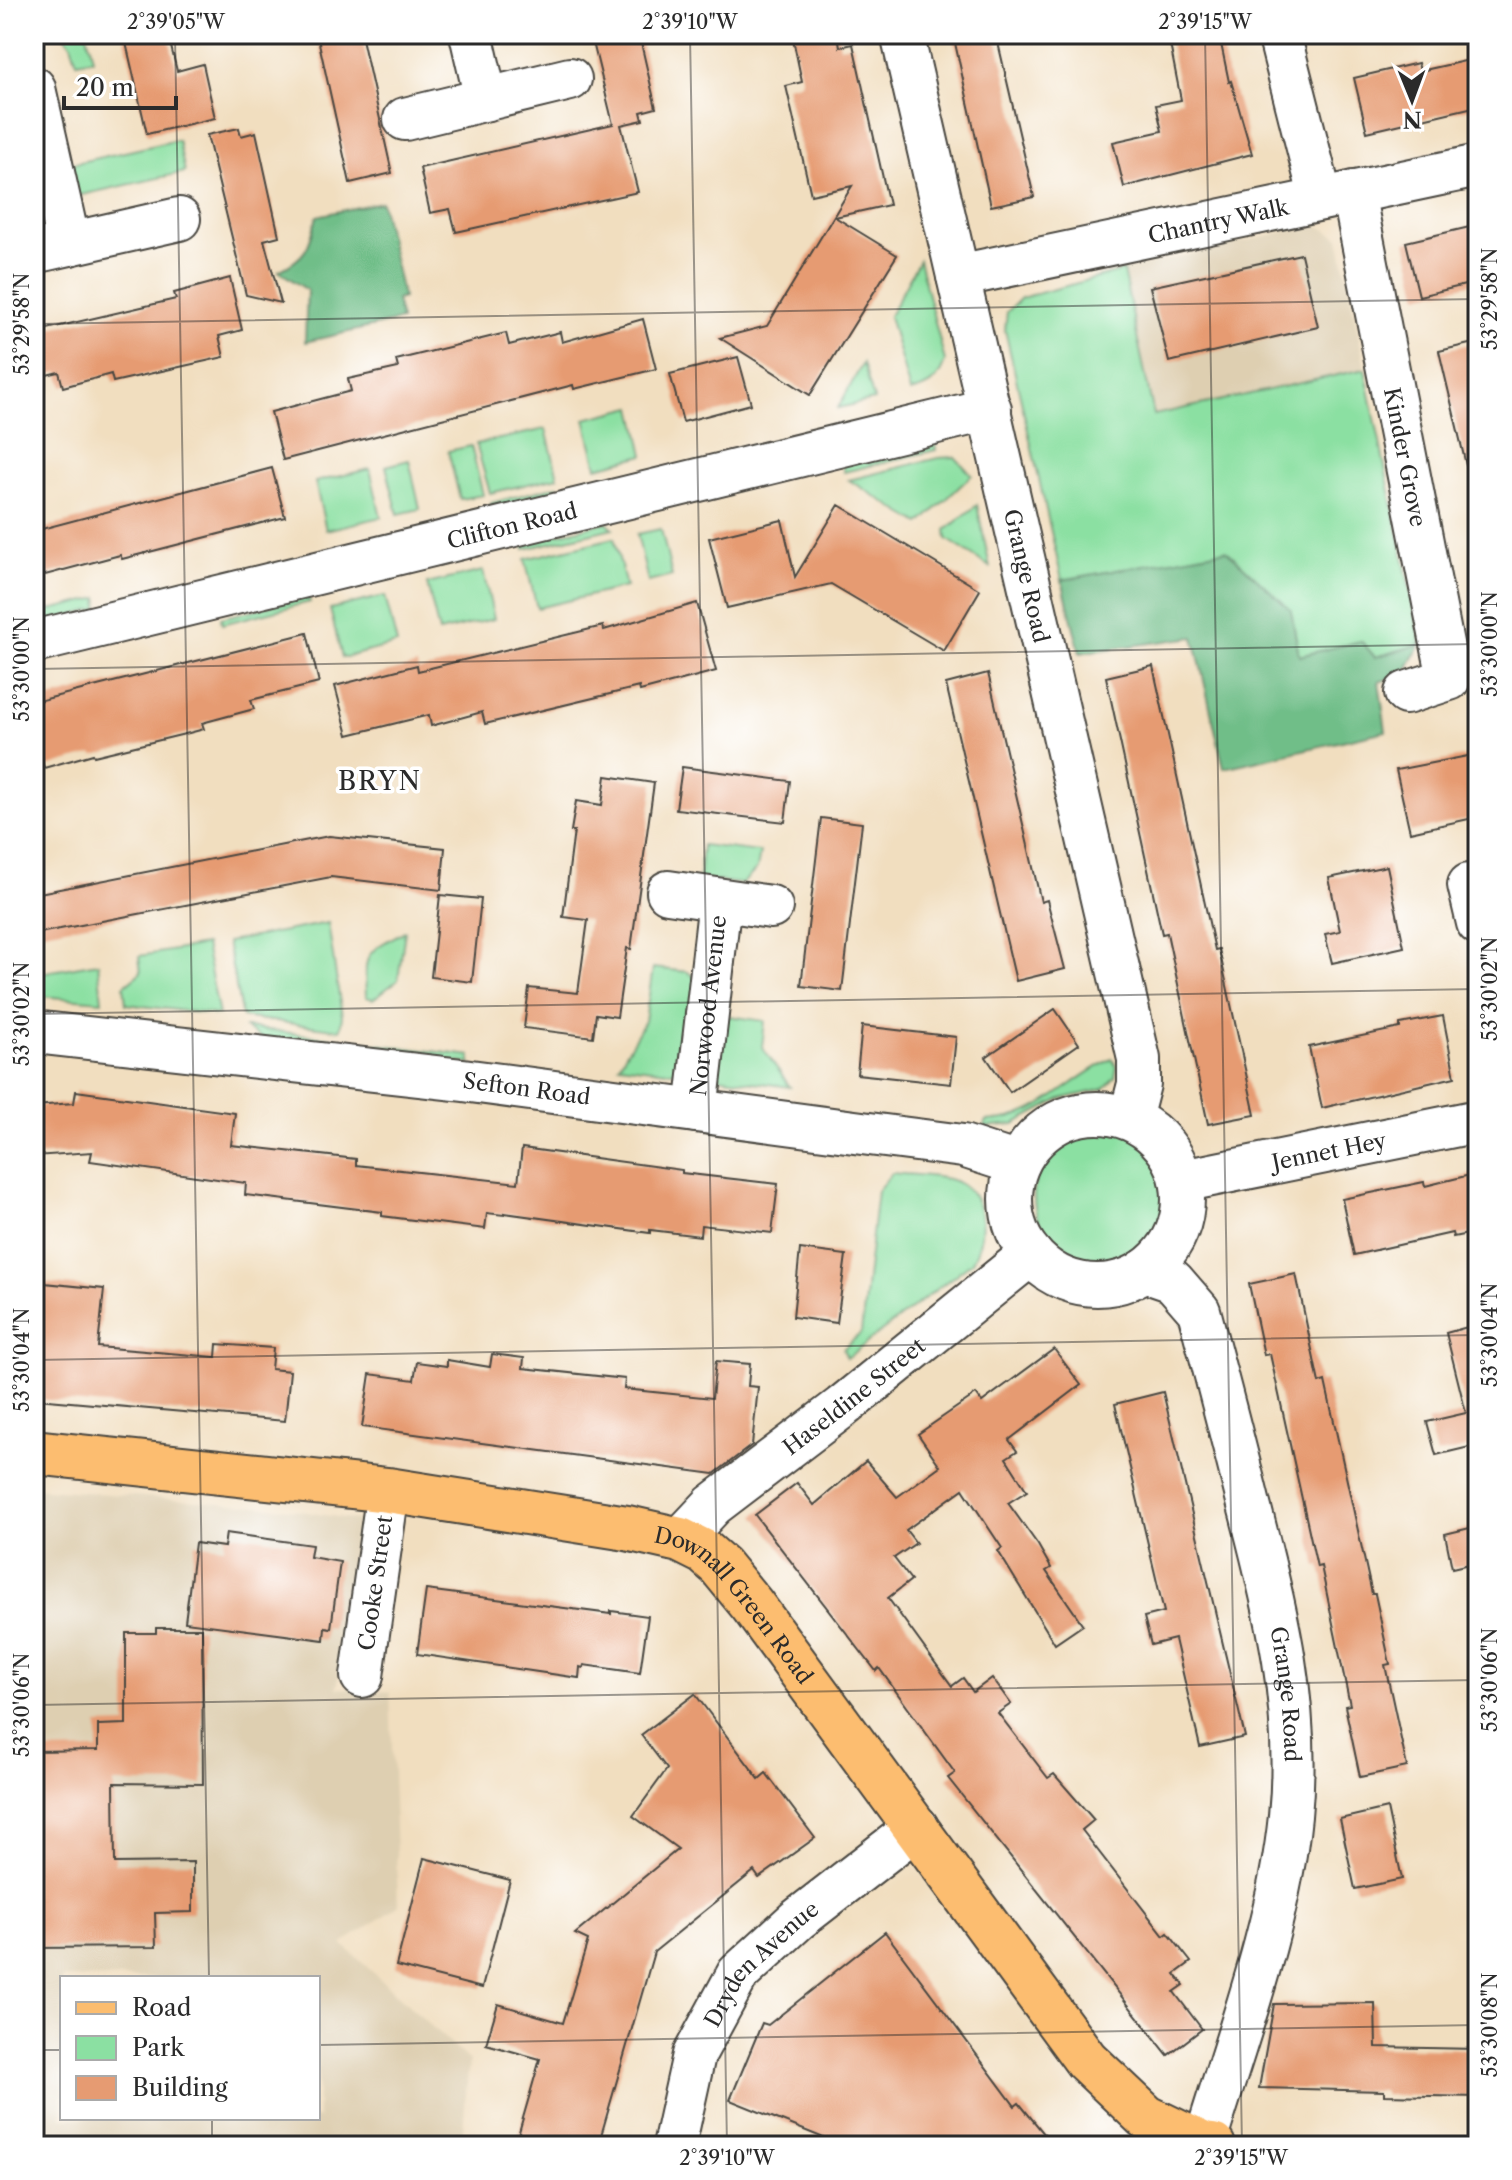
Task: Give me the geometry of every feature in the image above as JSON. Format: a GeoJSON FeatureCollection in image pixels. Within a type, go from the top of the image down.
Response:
{"type":"FeatureCollection","features":[{"type":"Feature","properties":{"kind":"main road","name":"Downall Green Road"},"geometry":{"type":"LineString","coordinates":[[34,1452],[388,1490],[627,1528],[680,1540],[704,1552],[720,1566],[752,1605],[1086,2060],[1146,2117],[1209,2145]]}},
{"type":"Feature","properties":{"kind":"street"},"geometry":{"type":"LineString","coordinates":[[471,34],[486,99]]}},
{"type":"Feature","properties":{"kind":"street","name":"Grange Road"},"geometry":{"type":"LineString","coordinates":[[902,34],[1139,1059],[1139,1084],[1130,1119]]}},
{"type":"Feature","properties":{"kind":"street"},"geometry":{"type":"LineString","coordinates":[[1279,34],[1337,195]]}},
{"type":"Feature","properties":{"kind":"street"},"geometry":{"type":"LineString","coordinates":[[405,119],[570,79]]}},
{"type":"Feature","properties":{"kind":"street"},"geometry":{"type":"LineString","coordinates":[[34,88],[52,248],[179,219]]}},
{"type":"Feature","properties":{"kind":"street","name":"Chantry Walk"},"geometry":{"type":"LineString","coordinates":[[958,276],[1478,166]]}},
{"type":"Feature","properties":{"kind":"street","name":"Kinder Grove"},"geometry":{"type":"LineString","coordinates":[[1337,195],[1449,679],[1406,693]]}},
{"type":"Feature","properties":{"kind":"street","name":"Clifton Road"},"geometry":{"type":"LineString","coordinates":[[34,642],[990,409]]}},
{"type":"Feature","properties":{"kind":"street","name":"Norwood Avenue"},"geometry":{"type":"LineString","coordinates":[[668,892],[771,907]]}},
{"type":"Feature","properties":{"kind":"street","name":"Norwood Avenue"},"geometry":{"type":"LineString","coordinates":[[696,1111],[720,900]]}},
{"type":"Feature","properties":{"kind":"street","name":"Sefton Road"},"geometry":{"type":"LineString","coordinates":[[34,1032],[463,1080],[963,1146],[1018,1164]]}},
{"type":"Feature","properties":{"kind":"street"},"geometry":{"type":"LineString","coordinates":[[1104,1113],[1130,1119],[1154,1134],[1163,1144],[1182,1181],[1183,1202],[1176,1232],[1160,1257],[1144,1271],[1122,1282],[1097,1285],[1072,1281],[1049,1270],[1031,1254],[1018,1234],[1012,1211],[1012,1187],[1018,1164],[1033,1141],[1053,1125],[1065,1120],[1078,1115],[1104,1113]]}},
{"type":"Feature","properties":{"kind":"street","name":"Jennet Hey"},"geometry":{"type":"LineString","coordinates":[[1182,1181],[1478,1121]]}},
{"type":"Feature","properties":{"kind":"street","name":"Haseldine Street"},"geometry":{"type":"LineString","coordinates":[[680,1540],[713,1505],[842,1407],[1031,1254]]}},
{"type":"Feature","properties":{"kind":"street","name":"Grange Road"},"geometry":{"type":"LineString","coordinates":[[1144,1271],[1173,1281],[1199,1311],[1266,1569],[1285,1652],[1292,1711],[1290,1816],[1282,1869],[1209,2145]]}},
{"type":"Feature","properties":{"kind":"street","name":"Cooke Street"},"geometry":{"type":"LineString","coordinates":[[362,1676],[388,1490]]}},
{"type":"Feature","properties":{"kind":"street","name":"Dryden Avenue"},"geometry":{"type":"LineString","coordinates":[[674,2146],[694,2055],[738,1974],[797,1920],[917,1827]]}},
{"type":"Feature","properties":{"kind":"shaded area"},"geometry":{"type":"Polygon","coordinates":[[[1315,224],[1339,237],[1365,369],[1154,415],[1123,271],[1315,224]]]}},
{"type":"Feature","properties":{"kind":"shaded area"},"geometry":{"type":"Polygon","coordinates":[[[34,1488],[281,1508],[362,1521],[337,1688],[390,1692],[398,1906],[342,1944],[469,2061],[464,2146],[34,2146],[34,1488]]]}},
{"type":"Feature","properties":{"kind":"green space"},"geometry":{"type":"Polygon","coordinates":[[[64,34],[87,34],[93,59],[77,62],[64,34]]]}},
{"type":"Feature","properties":{"kind":"green space"},"geometry":{"type":"Polygon","coordinates":[[[178,140],[185,172],[77,196],[71,164],[178,140]]]}},
{"type":"Feature","properties":{"kind":"green space"},"geometry":{"type":"Polygon","coordinates":[[[381,202],[403,298],[396,300],[401,320],[305,342],[307,290],[279,271],[306,250],[317,216],[381,202]]]}},
{"type":"Feature","properties":{"kind":"green space"},"geometry":{"type":"Polygon","coordinates":[[[919,260],[945,361],[933,382],[910,392],[889,316],[919,260]]]}},
{"type":"Feature","properties":{"kind":"green space"},"geometry":{"type":"Polygon","coordinates":[[[1123,271],[1154,415],[1365,369],[1421,644],[1375,658],[1361,641],[1299,656],[1226,550],[1062,580],[1005,330],[1007,312],[1021,298],[1123,271]]]}},
{"type":"Feature","properties":{"kind":"green space"},"geometry":{"type":"Polygon","coordinates":[[[863,363],[874,400],[838,408],[863,363]]]}},
{"type":"Feature","properties":{"kind":"green space"},"geometry":{"type":"Polygon","coordinates":[[[633,407],[644,455],[597,467],[585,419],[633,407]]]}},
{"type":"Feature","properties":{"kind":"green space"},"geometry":{"type":"Polygon","coordinates":[[[546,429],[558,477],[490,493],[476,444],[546,429]]]}},
{"type":"Feature","properties":{"kind":"green space"},"geometry":{"type":"Polygon","coordinates":[[[935,443],[936,450],[844,472],[842,465],[935,443]]]}},
{"type":"Feature","properties":{"kind":"green space"},"geometry":{"type":"Polygon","coordinates":[[[471,446],[483,495],[460,499],[448,451],[471,446]]]}},
{"type":"Feature","properties":{"kind":"green space"},"geometry":{"type":"Polygon","coordinates":[[[955,457],[972,475],[920,524],[849,480],[938,458],[955,457]]]}},
{"type":"Feature","properties":{"kind":"green space"},"geometry":{"type":"Polygon","coordinates":[[[409,460],[420,509],[398,514],[386,466],[409,460]]]}},
{"type":"Feature","properties":{"kind":"green space"},"geometry":{"type":"Polygon","coordinates":[[[370,469],[381,517],[326,530],[315,482],[370,469]]]}},
{"type":"Feature","properties":{"kind":"green space"},"geometry":{"type":"Polygon","coordinates":[[[557,486],[560,496],[494,513],[491,503],[557,486]]]}},
{"type":"Feature","properties":{"kind":"green space"},"geometry":{"type":"Polygon","coordinates":[[[977,505],[990,567],[947,539],[946,530],[977,505]]]}},
{"type":"Feature","properties":{"kind":"green space"},"geometry":{"type":"Polygon","coordinates":[[[607,522],[613,528],[525,549],[523,543],[607,522]]]}},
{"type":"Feature","properties":{"kind":"green space"},"geometry":{"type":"Polygon","coordinates":[[[661,529],[672,576],[648,582],[637,534],[661,529]]]}},
{"type":"Feature","properties":{"kind":"green space"},"geometry":{"type":"Polygon","coordinates":[[[614,538],[626,587],[537,608],[525,559],[614,538]]]}},
{"type":"Feature","properties":{"kind":"green space"},"geometry":{"type":"Polygon","coordinates":[[[1226,550],[1291,610],[1299,656],[1361,641],[1375,657],[1421,644],[1405,673],[1379,682],[1386,731],[1224,768],[1194,637],[1080,653],[1062,580],[1226,550]]]}},
{"type":"Feature","properties":{"kind":"green space"},"geometry":{"type":"Polygon","coordinates":[[[483,571],[494,619],[439,632],[427,584],[483,571]]]}},
{"type":"Feature","properties":{"kind":"green space"},"geometry":{"type":"Polygon","coordinates":[[[385,596],[397,644],[342,658],[330,609],[385,596]]]}},
{"type":"Feature","properties":{"kind":"green space"},"geometry":{"type":"Polygon","coordinates":[[[308,597],[310,602],[222,624],[221,618],[308,597]]]}},
{"type":"Feature","properties":{"kind":"green space"},"geometry":{"type":"Polygon","coordinates":[[[99,598],[98,609],[36,624],[34,614],[99,598]]]}},
{"type":"Feature","properties":{"kind":"green space"},"geometry":{"type":"Polygon","coordinates":[[[702,845],[760,852],[757,869],[742,884],[699,879],[702,845]]]}},
{"type":"Feature","properties":{"kind":"green space"},"geometry":{"type":"Polygon","coordinates":[[[328,923],[342,1016],[340,1030],[242,1017],[227,942],[328,923]]]}},
{"type":"Feature","properties":{"kind":"green space"},"geometry":{"type":"Polygon","coordinates":[[[405,931],[398,980],[373,999],[366,997],[366,970],[370,955],[405,931]]]}},
{"type":"Feature","properties":{"kind":"green space"},"geometry":{"type":"Polygon","coordinates":[[[205,945],[219,1015],[126,1004],[124,986],[141,972],[139,956],[205,945]]]}},
{"type":"Feature","properties":{"kind":"green space"},"geometry":{"type":"Polygon","coordinates":[[[98,963],[102,1001],[38,996],[34,974],[98,963]]]}},
{"type":"Feature","properties":{"kind":"green space"},"geometry":{"type":"Polygon","coordinates":[[[653,968],[688,972],[699,982],[688,1070],[675,1072],[619,1065],[645,1021],[653,968]]]}},
{"type":"Feature","properties":{"kind":"green space"},"geometry":{"type":"Polygon","coordinates":[[[724,1018],[765,1021],[762,1047],[790,1087],[717,1077],[724,1018]]]}},
{"type":"Feature","properties":{"kind":"green space"},"geometry":{"type":"Polygon","coordinates":[[[244,1027],[338,1039],[324,1046],[260,1038],[244,1027]]]}},
{"type":"Feature","properties":{"kind":"green space"},"geometry":{"type":"Polygon","coordinates":[[[375,1044],[471,1056],[471,1064],[374,1050],[375,1044]]]}},
{"type":"Feature","properties":{"kind":"green space"},"geometry":{"type":"Polygon","coordinates":[[[1112,1059],[1117,1067],[1115,1077],[1104,1089],[1061,1099],[1014,1124],[985,1127],[986,1121],[1005,1119],[1037,1107],[1112,1059]]]}},
{"type":"Feature","properties":{"kind":"green space"},"geometry":{"type":"Polygon","coordinates":[[[1102,1128],[1128,1133],[1150,1148],[1165,1170],[1170,1196],[1165,1222],[1150,1244],[1128,1259],[1102,1264],[1076,1259],[1054,1244],[1039,1222],[1034,1196],[1039,1170],[1054,1148],[1076,1133],[1102,1128]]]}},
{"type":"Feature","properties":{"kind":"green space"},"geometry":{"type":"Polygon","coordinates":[[[892,1173],[948,1179],[971,1193],[981,1214],[977,1251],[972,1262],[847,1358],[843,1349],[861,1333],[877,1191],[892,1173]]]}},
{"type":"Feature","properties":{"kind":"building"},"geometry":{"type":"Polygon","coordinates":[[[124,34],[168,34],[177,71],[203,64],[215,118],[147,134],[124,34]]]}},
{"type":"Feature","properties":{"kind":"building"},"geometry":{"type":"Polygon","coordinates":[[[317,34],[361,34],[392,173],[350,183],[317,34]]]}},
{"type":"Feature","properties":{"kind":"building"},"geometry":{"type":"Polygon","coordinates":[[[591,34],[639,34],[656,108],[641,112],[643,120],[621,125],[638,192],[456,232],[450,209],[430,213],[420,168],[613,124],[591,34]]]}},
{"type":"Feature","properties":{"kind":"building"},"geometry":{"type":"Polygon","coordinates":[[[792,34],[838,34],[840,47],[853,44],[889,205],[835,217],[897,255],[810,395],[720,338],[767,326],[852,186],[811,195],[786,86],[802,82],[792,34]]]}},
{"type":"Feature","properties":{"kind":"building"},"geometry":{"type":"Polygon","coordinates":[[[953,34],[996,34],[1034,197],[991,206],[953,34]]]}},
{"type":"Feature","properties":{"kind":"building"},"geometry":{"type":"Polygon","coordinates":[[[1168,34],[1219,34],[1229,82],[1252,154],[1124,187],[1113,142],[1162,131],[1156,105],[1181,100],[1168,34]]]}},
{"type":"Feature","properties":{"kind":"building"},"geometry":{"type":"Polygon","coordinates":[[[1478,58],[1478,106],[1367,132],[1354,78],[1418,63],[1420,71],[1478,58]]]}},
{"type":"Feature","properties":{"kind":"building"},"geometry":{"type":"Polygon","coordinates":[[[239,128],[241,136],[256,132],[279,236],[264,240],[281,303],[246,295],[207,135],[239,128]]]}},
{"type":"Feature","properties":{"kind":"building"},"geometry":{"type":"Polygon","coordinates":[[[1478,225],[1478,282],[1419,296],[1406,242],[1478,225]]]}},
{"type":"Feature","properties":{"kind":"building"},"geometry":{"type":"Polygon","coordinates":[[[1301,254],[1318,327],[1169,362],[1150,287],[1301,254]]]}},
{"type":"Feature","properties":{"kind":"building"},"geometry":{"type":"Polygon","coordinates":[[[230,278],[242,330],[219,336],[224,357],[113,382],[111,374],[63,387],[59,372],[34,378],[34,332],[176,299],[174,293],[230,278]]]}},
{"type":"Feature","properties":{"kind":"building"},"geometry":{"type":"Polygon","coordinates":[[[643,319],[656,369],[574,389],[573,385],[283,460],[271,412],[351,391],[348,379],[398,368],[396,360],[506,333],[509,345],[560,332],[562,342],[643,319]]]}},
{"type":"Feature","properties":{"kind":"building"},"geometry":{"type":"Polygon","coordinates":[[[1478,342],[1478,463],[1466,465],[1439,351],[1478,342]]]}},
{"type":"Feature","properties":{"kind":"building"},"geometry":{"type":"Polygon","coordinates":[[[738,357],[751,404],[683,422],[670,374],[738,357]]]}},
{"type":"Feature","properties":{"kind":"building"},"geometry":{"type":"Polygon","coordinates":[[[272,468],[285,517],[34,578],[34,531],[272,468]]]}},
{"type":"Feature","properties":{"kind":"building"},"geometry":{"type":"Polygon","coordinates":[[[839,505],[980,590],[944,651],[831,584],[727,608],[709,538],[782,520],[795,577],[839,505]]]}},
{"type":"Feature","properties":{"kind":"building"},"geometry":{"type":"Polygon","coordinates":[[[697,603],[716,671],[640,691],[639,687],[485,724],[482,712],[431,726],[429,715],[348,735],[335,686],[417,665],[418,671],[603,626],[604,630],[697,603]]]}},
{"type":"Feature","properties":{"kind":"building"},"geometry":{"type":"Polygon","coordinates":[[[307,633],[319,683],[251,700],[254,709],[202,723],[204,729],[189,733],[44,768],[40,755],[34,757],[34,702],[307,633]]]}},
{"type":"Feature","properties":{"kind":"building"},"geometry":{"type":"Polygon","coordinates":[[[1153,666],[1215,950],[1219,949],[1255,1115],[1208,1124],[1167,933],[1162,934],[1106,677],[1153,666]]]}},
{"type":"Feature","properties":{"kind":"building"},"geometry":{"type":"Polygon","coordinates":[[[988,673],[1041,902],[1047,900],[1065,969],[1016,981],[946,684],[988,673]]]}},
{"type":"Feature","properties":{"kind":"building"},"geometry":{"type":"Polygon","coordinates":[[[1478,754],[1478,817],[1410,832],[1396,770],[1478,754]]]}},
{"type":"Feature","properties":{"kind":"building"},"geometry":{"type":"Polygon","coordinates":[[[682,767],[790,781],[785,822],[676,809],[682,767]]]}},
{"type":"Feature","properties":{"kind":"building"},"geometry":{"type":"Polygon","coordinates":[[[606,776],[654,783],[631,949],[627,948],[617,1017],[596,1014],[593,1037],[524,1028],[529,988],[578,993],[588,920],[563,917],[574,831],[571,831],[576,801],[602,805],[606,776]]]}},
{"type":"Feature","properties":{"kind":"building"},"geometry":{"type":"Polygon","coordinates":[[[821,818],[862,823],[842,991],[801,986],[821,818]]]}},
{"type":"Feature","properties":{"kind":"building"},"geometry":{"type":"Polygon","coordinates":[[[329,836],[445,848],[441,890],[331,877],[34,934],[34,894],[329,836]]]}},
{"type":"Feature","properties":{"kind":"building"},"geometry":{"type":"Polygon","coordinates":[[[1387,866],[1404,947],[1332,963],[1325,934],[1340,931],[1329,878],[1387,866]]]}},
{"type":"Feature","properties":{"kind":"building"},"geometry":{"type":"Polygon","coordinates":[[[440,895],[481,899],[472,982],[431,977],[440,895]]]}},
{"type":"Feature","properties":{"kind":"building"},"geometry":{"type":"Polygon","coordinates":[[[1055,1009],[1079,1044],[1010,1092],[986,1057],[1055,1009]]]}},
{"type":"Feature","properties":{"kind":"building"},"geometry":{"type":"Polygon","coordinates":[[[1443,1016],[1455,1077],[1322,1108],[1309,1047],[1443,1016]]]}},
{"type":"Feature","properties":{"kind":"building"},"geometry":{"type":"Polygon","coordinates":[[[862,1026],[956,1037],[951,1084],[857,1074],[862,1026]]]}},
{"type":"Feature","properties":{"kind":"building"},"geometry":{"type":"Polygon","coordinates":[[[76,1091],[235,1113],[231,1145],[356,1159],[356,1165],[518,1183],[522,1148],[682,1170],[682,1173],[778,1184],[772,1233],[701,1225],[700,1236],[650,1230],[650,1233],[504,1213],[487,1213],[485,1229],[245,1195],[246,1183],[90,1161],[92,1152],[34,1156],[34,1106],[74,1103],[76,1091]]]}},
{"type":"Feature","properties":{"kind":"building"},"geometry":{"type":"Polygon","coordinates":[[[1478,1173],[1478,1232],[1453,1237],[1452,1233],[1354,1255],[1342,1199],[1424,1182],[1425,1186],[1478,1173]]]}},
{"type":"Feature","properties":{"kind":"building"},"geometry":{"type":"Polygon","coordinates":[[[800,1249],[846,1255],[837,1323],[793,1317],[800,1249]]]}},
{"type":"Feature","properties":{"kind":"building"},"geometry":{"type":"Polygon","coordinates":[[[1296,1274],[1319,1383],[1325,1381],[1372,1594],[1375,1594],[1390,1664],[1385,1665],[1407,1767],[1360,1777],[1345,1706],[1350,1705],[1321,1566],[1317,1567],[1270,1354],[1264,1355],[1249,1284],[1296,1274]]]}},
{"type":"Feature","properties":{"kind":"building"},"geometry":{"type":"Polygon","coordinates":[[[34,1282],[104,1289],[98,1347],[216,1357],[217,1344],[273,1348],[271,1369],[290,1371],[285,1421],[37,1399],[34,1396],[34,1282]]]}},
{"type":"Feature","properties":{"kind":"building"},"geometry":{"type":"Polygon","coordinates":[[[1478,1324],[1478,1445],[1436,1455],[1427,1422],[1466,1413],[1446,1333],[1478,1324]]]}},
{"type":"Feature","properties":{"kind":"building"},"geometry":{"type":"Polygon","coordinates":[[[1054,1349],[1081,1385],[1009,1440],[1017,1451],[1006,1458],[1027,1491],[1008,1503],[1038,1545],[1051,1568],[1046,1571],[1083,1625],[1055,1644],[998,1551],[1002,1548],[963,1489],[906,1530],[916,1543],[894,1558],[911,1580],[888,1598],[952,1686],[963,1678],[973,1692],[992,1678],[1011,1704],[998,1713],[1048,1778],[1054,1774],[1094,1820],[1082,1830],[1164,1936],[1168,1933],[1191,1962],[1175,1974],[1184,1985],[1174,1992],[1202,2029],[1168,2055],[948,1778],[955,1773],[879,1668],[876,1671],[755,1515],[797,1483],[814,1505],[866,1461],[897,1497],[940,1466],[918,1434],[976,1394],[982,1402],[1054,1349]]]}},
{"type":"Feature","properties":{"kind":"building"},"geometry":{"type":"Polygon","coordinates":[[[492,1354],[524,1358],[523,1368],[625,1379],[624,1389],[712,1398],[716,1361],[750,1364],[748,1386],[758,1387],[752,1445],[714,1474],[362,1427],[370,1374],[414,1380],[417,1362],[447,1366],[447,1360],[490,1367],[492,1354]]]}},
{"type":"Feature","properties":{"kind":"building"},"geometry":{"type":"Polygon","coordinates":[[[1163,1392],[1245,1737],[1200,1747],[1175,1639],[1151,1645],[1144,1617],[1164,1612],[1115,1404],[1163,1392]]]}},
{"type":"Feature","properties":{"kind":"building"},"geometry":{"type":"Polygon","coordinates":[[[1478,1526],[1478,1562],[1452,1568],[1445,1534],[1478,1526]]]}},
{"type":"Feature","properties":{"kind":"building"},"geometry":{"type":"Polygon","coordinates":[[[226,1533],[312,1545],[310,1557],[340,1562],[331,1628],[325,1627],[324,1640],[185,1622],[195,1543],[224,1547],[226,1533]]]}},
{"type":"Feature","properties":{"kind":"building"},"geometry":{"type":"Polygon","coordinates":[[[426,1590],[648,1616],[640,1673],[584,1665],[580,1667],[579,1678],[417,1654],[426,1590]]]}},
{"type":"Feature","properties":{"kind":"building"},"geometry":{"type":"Polygon","coordinates":[[[156,1628],[202,1628],[203,1784],[114,1783],[115,1863],[193,1862],[193,1912],[155,1913],[156,1947],[34,1948],[34,1751],[98,1750],[98,1725],[126,1724],[126,1633],[156,1633],[156,1628]]]}},
{"type":"Feature","properties":{"kind":"building"},"geometry":{"type":"Polygon","coordinates":[[[695,1694],[759,1779],[766,1773],[815,1838],[759,1878],[754,1871],[654,1952],[598,2146],[577,2146],[549,2138],[546,2146],[515,2146],[540,2059],[486,2044],[498,2004],[563,2023],[588,1940],[575,1934],[678,1849],[633,1816],[667,1769],[641,1735],[695,1694]]]}},
{"type":"Feature","properties":{"kind":"building"},"geometry":{"type":"Polygon","coordinates":[[[1387,1808],[1402,1879],[1355,1889],[1340,1819],[1387,1808]]]}},
{"type":"Feature","properties":{"kind":"building"},"geometry":{"type":"Polygon","coordinates":[[[424,1858],[510,1880],[482,1988],[396,1966],[424,1858]]]}},
{"type":"Feature","properties":{"kind":"building"},"geometry":{"type":"Polygon","coordinates":[[[885,1932],[1015,2106],[1019,2103],[1054,2146],[860,2146],[836,2143],[730,2100],[762,2023],[768,2025],[885,1932]]]}},
{"type":"Feature","properties":{"kind":"building"},"geometry":{"type":"Polygon","coordinates":[[[1375,2003],[1376,2047],[1478,2049],[1478,2097],[1259,2088],[1274,2004],[1375,2003]]]}},
{"type":"Feature","properties":{"kind":"district","name":"BRYN"},"geometry":{"type":"Point","coordinates":[380,781]}}]}
